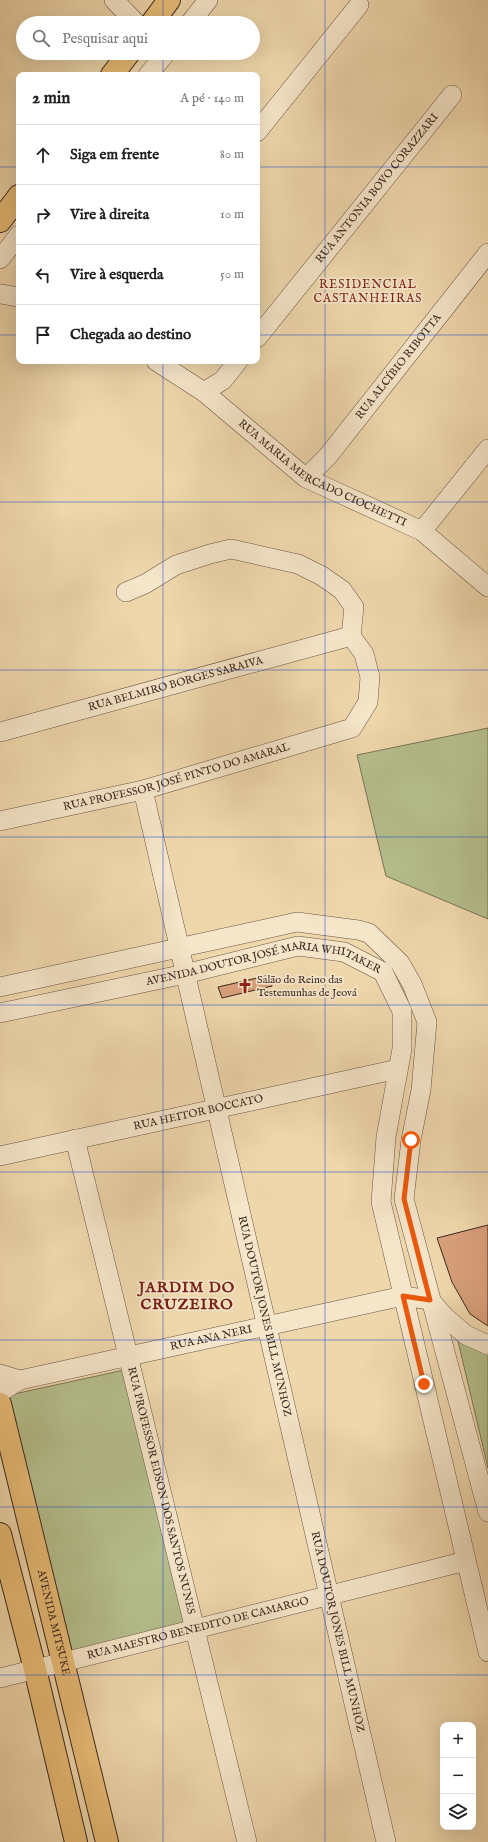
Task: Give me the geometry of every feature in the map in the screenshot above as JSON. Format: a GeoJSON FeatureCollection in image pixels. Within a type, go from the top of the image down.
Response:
{"type":"FeatureCollection","features":[{"type":"Feature","properties":{"kind":"main road"},"geometry":{"type":"LineString","coordinates":[[157,16],[167,1]]}},
{"type":"Feature","properties":{"kind":"main road"},"geometry":{"type":"LineString","coordinates":[[114,72],[124,60]]}},
{"type":"Feature","properties":{"kind":"main road"},"geometry":{"type":"LineString","coordinates":[[0,221],[16,200]]}},
{"type":"Feature","properties":{"kind":"main road","name":"AVENIDA MITSUKE"},"geometry":{"type":"LineString","coordinates":[[0,1404],[108,1842]]}},
{"type":"Feature","properties":{"kind":"main road"},"geometry":{"type":"LineString","coordinates":[[0,1534],[35,1669],[76,1842]]}},
{"type":"Feature","properties":{"kind":"street"},"geometry":{"type":"LineString","coordinates":[[114,0],[129,16]]}},
{"type":"Feature","properties":{"kind":"street"},"geometry":{"type":"LineString","coordinates":[[195,16],[208,0]]}},
{"type":"Feature","properties":{"kind":"street"},"geometry":{"type":"LineString","coordinates":[[260,128],[359,5]]}},
{"type":"Feature","properties":{"kind":"street"},"geometry":{"type":"LineString","coordinates":[[150,72],[160,60]]}},
{"type":"Feature","properties":{"kind":"street","name":"RUA ANTONIA BOVO CORAZZARI"},"geometry":{"type":"LineString","coordinates":[[260,334],[452,95]]}},
{"type":"Feature","properties":{"kind":"street"},"geometry":{"type":"LineString","coordinates":[[9,257],[16,242]]}},
{"type":"Feature","properties":{"kind":"street","name":"RUA ALCÍBIO RIBOTTA"},"geometry":{"type":"LineString","coordinates":[[306,478],[328,456],[488,253]]}},
{"type":"Feature","properties":{"kind":"street"},"geometry":{"type":"LineString","coordinates":[[0,294],[16,297]]}},
{"type":"Feature","properties":{"kind":"street","name":"RUA MARIA MERCADO CIOCHETTI"},"geometry":{"type":"LineString","coordinates":[[161,364],[204,392],[306,478],[422,531],[488,587]]}},
{"type":"Feature","properties":{"kind":"street"},"geometry":{"type":"LineString","coordinates":[[204,392],[223,380],[236,364]]}},
{"type":"Feature","properties":{"kind":"street"},"geometry":{"type":"LineString","coordinates":[[422,531],[488,449]]}},
{"type":"Feature","properties":{"kind":"street"},"geometry":{"type":"LineString","coordinates":[[126,592],[145,584],[176,565],[231,549],[298,564],[322,576],[342,590],[354,607],[352,636]]}},
{"type":"Feature","properties":{"kind":"street","name":"RUA PROFESSOR JOSÉ PINTO DO AMARAL"},"geometry":{"type":"LineString","coordinates":[[0,821],[143,790],[352,728],[368,702],[370,677],[364,654],[352,636]]}},
{"type":"Feature","properties":{"kind":"street","name":"RUA BELMIRO BORGES SARAIVA"},"geometry":{"type":"LineString","coordinates":[[0,732],[352,636]]}},
{"type":"Feature","properties":{"kind":"street","name":"RUA DOUTOR JONES BILL MUNHOZ"},"geometry":{"type":"LineString","coordinates":[[143,790],[386,1842]]}},
{"type":"Feature","properties":{"kind":"street","name":"AVENIDA DOUTOR JOSÉ MARIA WHITAKER"},"geometry":{"type":"LineString","coordinates":[[0,987],[297,922],[358,930],[369,933],[400,963],[412,984],[427,1022],[422,1090],[411,1140],[404,1199],[488,1512]]}},
{"type":"Feature","properties":{"kind":"street","name":"AVENIDA DOUTOR JOSÉ MARIA WHITAKER"},"geometry":{"type":"LineString","coordinates":[[0,1013],[185,974],[298,946],[344,952],[383,972],[402,1011],[402,1049],[386,1137],[381,1202],[488,1652]]}},
{"type":"Feature","properties":{"kind":"street","name":"RUA HEITOR BOCCATO"},"geometry":{"type":"LineString","coordinates":[[0,1156],[398,1069]]}},
{"type":"Feature","properties":{"kind":"street","name":"RUA PROFESSOR EDSON DOS SANTOS NUNES"},"geometry":{"type":"LineString","coordinates":[[76,1139],[247,1842]]}},
{"type":"Feature","properties":{"kind":"street"},"geometry":{"type":"LineString","coordinates":[[403,1296],[430,1300],[466,1335],[488,1345]]}},
{"type":"Feature","properties":{"kind":"street","name":"RUA ANA NERI"},"geometry":{"type":"LineString","coordinates":[[0,1392],[20,1380],[403,1296]]}},
{"type":"Feature","properties":{"kind":"street","name":"RUA ANA NERI"},"geometry":{"type":"LineString","coordinates":[[0,1374],[20,1380]]}},
{"type":"Feature","properties":{"kind":"street","name":"RUA MAESTRO BENEDITO DE CAMARGO"},"geometry":{"type":"LineString","coordinates":[[0,1678],[466,1561]]}},
{"type":"Feature","properties":{"kind":"green space"},"geometry":{"type":"Polygon","coordinates":[[[488,728],[488,919],[386,876],[357,755],[488,728]]]}},
{"type":"Feature","properties":{"kind":"green space"},"geometry":{"type":"Polygon","coordinates":[[[461,1335],[488,1350],[488,1468],[458,1341],[461,1335]]]}},
{"type":"Feature","properties":{"kind":"green space"},"geometry":{"type":"Polygon","coordinates":[[[124,1370],[189,1622],[71,1653],[5,1396],[124,1370]]]}},
{"type":"Feature","properties":{"kind":"building","name":"Salão do Reino das Testemunhas de Jeová"},"geometry":{"type":"Polygon","coordinates":[[[270,975],[272,986],[222,998],[218,987],[270,975]]]}},
{"type":"Feature","properties":{"kind":"building"},"geometry":{"type":"Polygon","coordinates":[[[488,1225],[488,1326],[470,1314],[452,1282],[437,1238],[488,1225]]]}},
{"type":"Feature","properties":{"kind":"place","name":"Salão do Reino das Testemunhas de Jeová"},"geometry":{"type":"Point","coordinates":[245,986]}},
{"type":"Feature","properties":{"kind":"district","name":"RESIDENCIAL CASTANHEIRAS"},"geometry":{"type":"Point","coordinates":[368,291]}},
{"type":"Feature","properties":{"kind":"district","name":"JARDIM DO CRUZEIRO"},"geometry":{"type":"Point","coordinates":[187,1296]}},
{"type":"Feature","properties":{"kind":"route"},"geometry":{"type":"LineString","coordinates":[[411,1140],[404,1199],[430,1300],[403,1296],[424,1384]]}}]}
